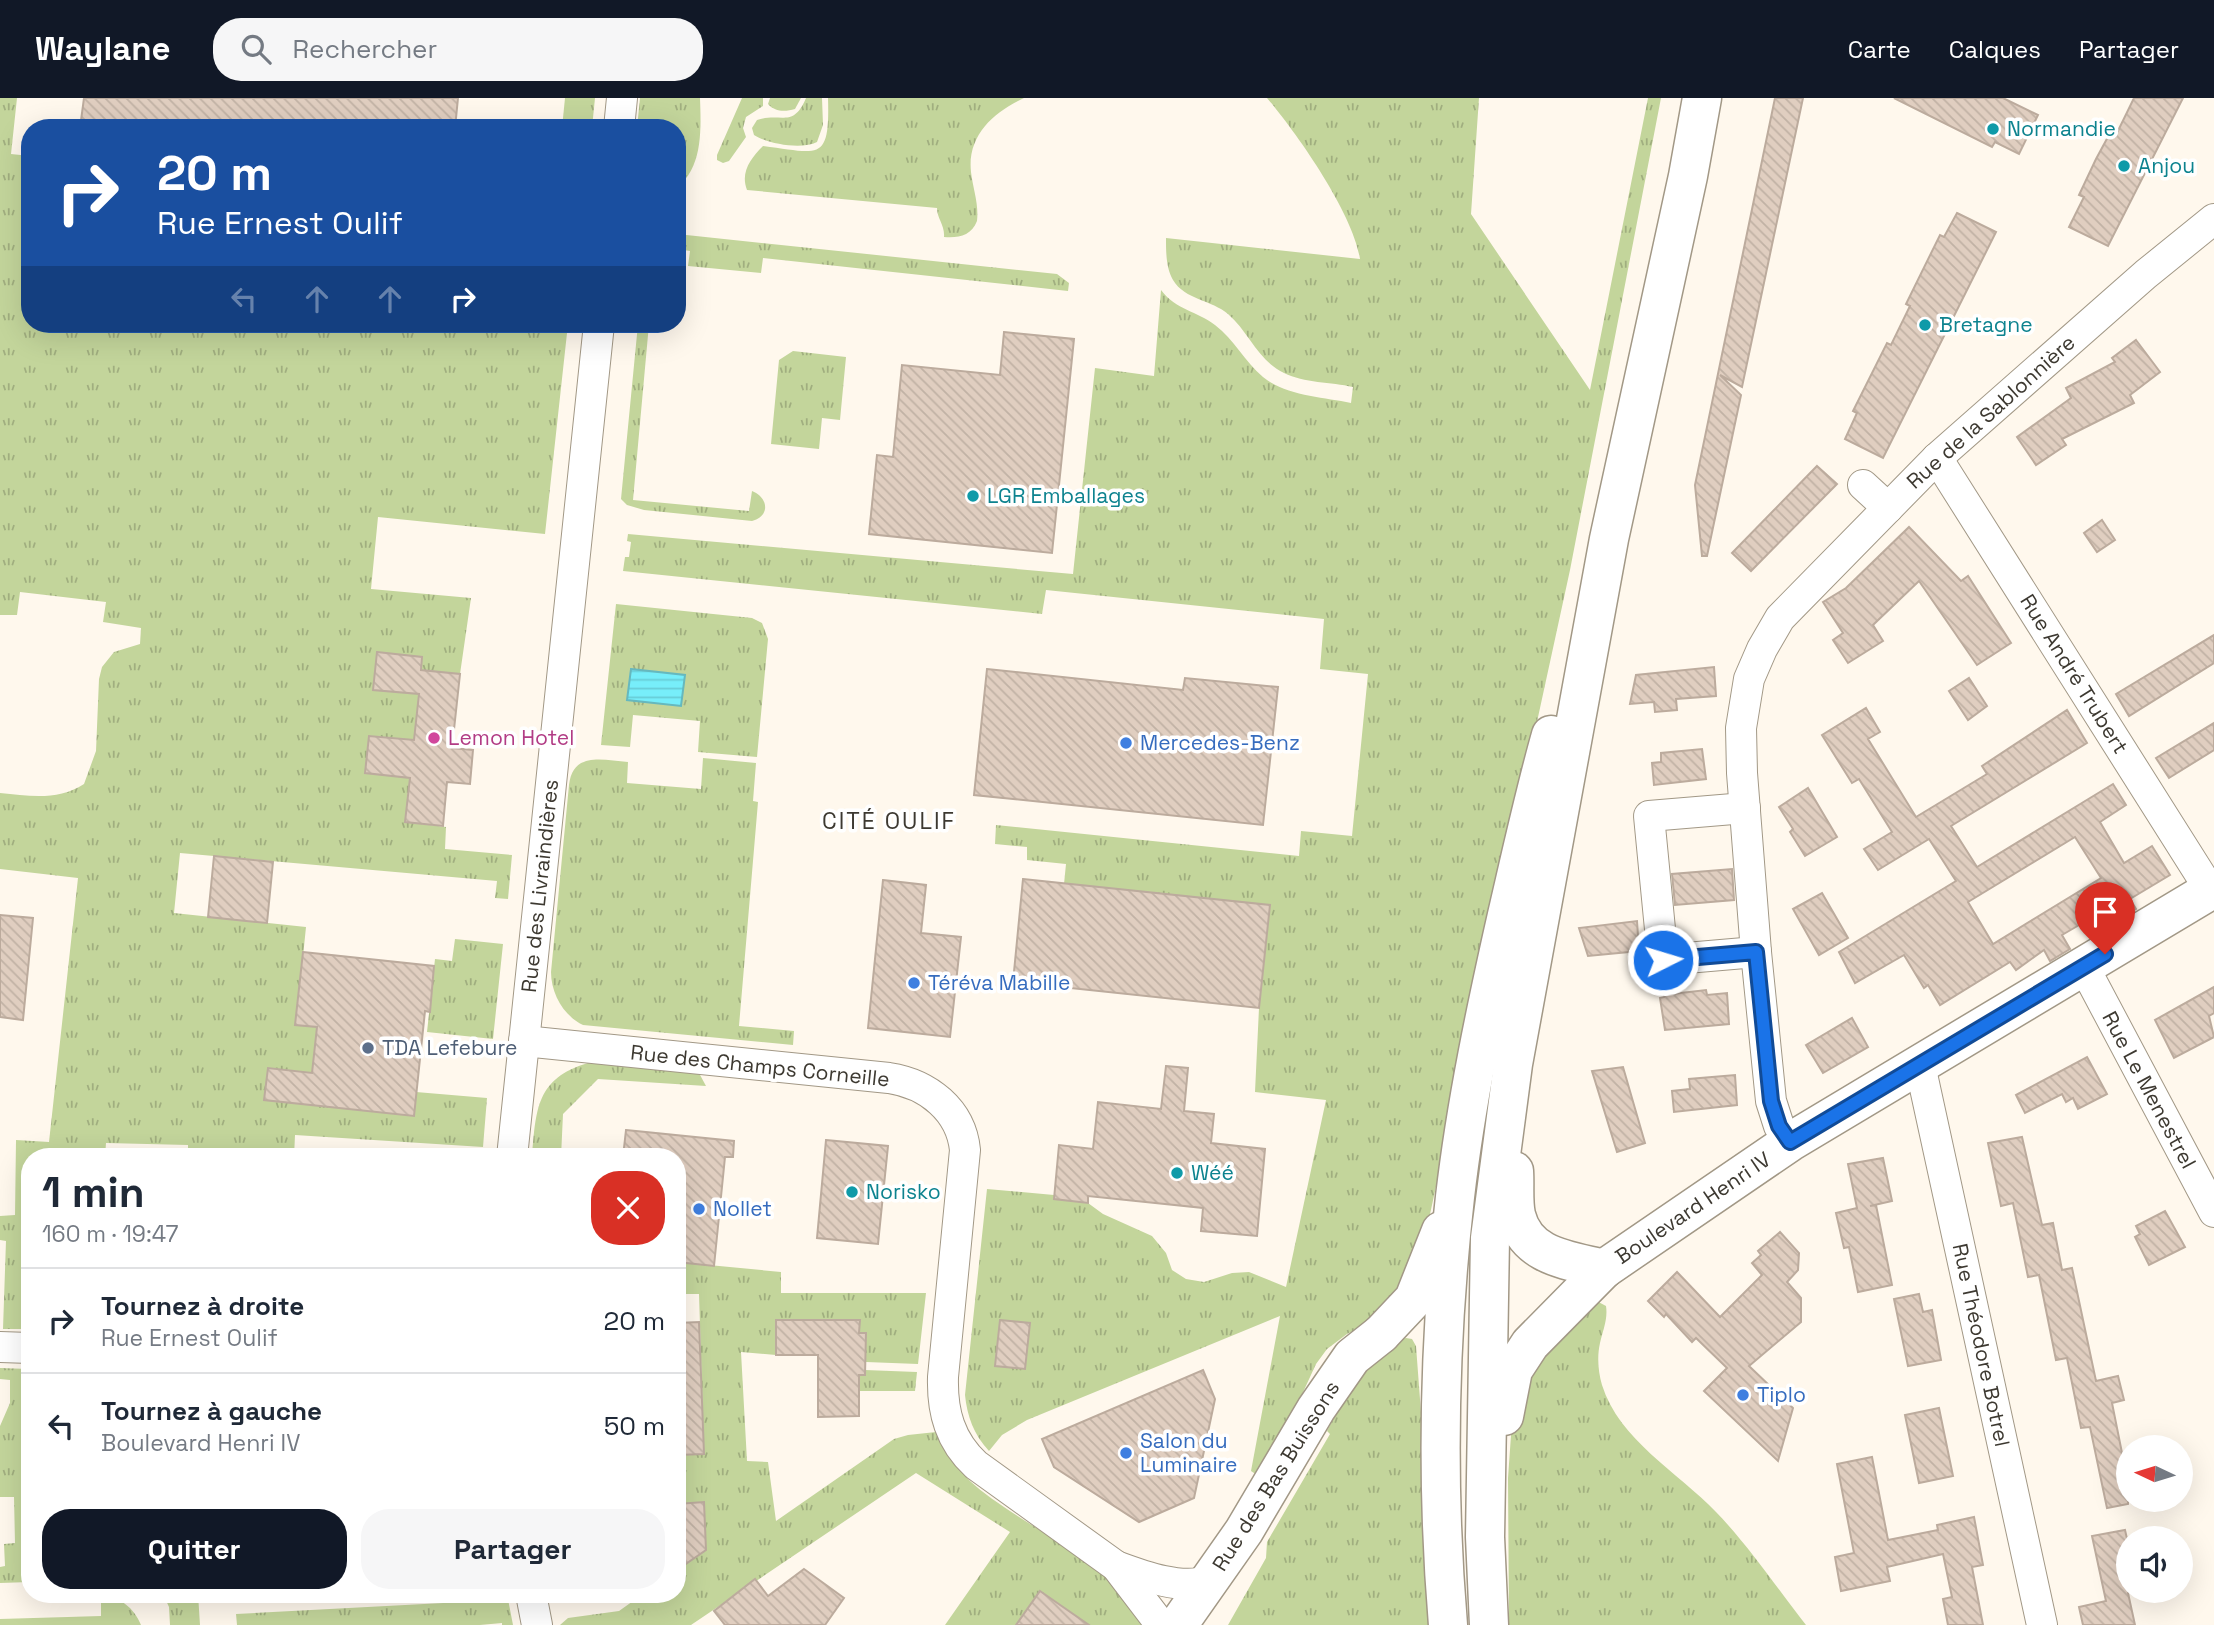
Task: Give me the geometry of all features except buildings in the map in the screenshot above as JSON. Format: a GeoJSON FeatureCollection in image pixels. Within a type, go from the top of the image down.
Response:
{"type":"FeatureCollection","features":[{"type":"Feature","properties":{"kind":"main road"},"geometry":{"type":"LineString","coordinates":[[1489,1625],[1485,1537],[1490,1238],[1513,1064],[1609,538],[1686,187],[1702,98]]}},
{"type":"Feature","properties":{"kind":"main road"},"geometry":{"type":"LineString","coordinates":[[1448,1625],[1443,1572],[1440,1414],[1455,1196],[1481,1031],[1537,782],[1609,538]]}},
{"type":"Feature","properties":{"kind":"main road","name":"Boulevard Henri IV"},"geometry":{"type":"LineString","coordinates":[[1485,1537],[1500,1499],[1499,1438],[1513,1370],[1530,1345],[1604,1269],[1790,1142],[2212,889]]}},
{"type":"Feature","properties":{"kind":"main road"},"geometry":{"type":"LineString","coordinates":[[1542,903],[1548,946],[1520,1100],[1514,1160],[1516,1215],[1528,1242],[1556,1258],[1604,1269]]}},
{"type":"Feature","properties":{"kind":"main road","name":"Rue des Bas Buissons"},"geometry":{"type":"LineString","coordinates":[[1178,1625],[1244,1531],[1317,1409],[1352,1357],[1381,1334],[1414,1299],[1455,1196]]}},
{"type":"Feature","properties":{"kind":"street"},"geometry":{"type":"LineString","coordinates":[[620,119],[622,98]]}},
{"type":"Feature","properties":{"kind":"street","name":"Rue de la Sablonnière"},"geometry":{"type":"LineString","coordinates":[[1790,1142],[1779,1126],[1771,1101],[1745,807],[1741,728],[1749,679],[1762,649],[1780,618],[1937,458],[2146,274],[2214,219]]}},
{"type":"Feature","properties":{"kind":"street","name":"Rue des Livraindières"},"geometry":{"type":"LineString","coordinates":[[513,1148],[599,333]]}},
{"type":"Feature","properties":{"kind":"street","name":"Rue André Trubert"},"geometry":{"type":"LineString","coordinates":[[1937,458],[2212,889]]}},
{"type":"Feature","properties":{"kind":"street"},"geometry":{"type":"LineString","coordinates":[[1863,485],[1888,508]]}},
{"type":"Feature","properties":{"kind":"street"},"geometry":{"type":"LineString","coordinates":[[1745,807],[1648,816],[1663,960],[1756,952]]}},
{"type":"Feature","properties":{"kind":"street","name":"Rue Le Menestrel"},"geometry":{"type":"LineString","coordinates":[[2084,967],[2214,1212]]}},
{"type":"Feature","properties":{"kind":"street","name":"Rue des Champs Corneille"},"geometry":{"type":"LineString","coordinates":[[524,1041],[890,1078],[914,1085],[938,1099],[959,1125],[965,1150],[943,1377],[944,1404],[951,1430],[961,1451],[976,1465],[1116,1566],[1156,1580],[1198,1583],[1210,1580]]}},
{"type":"Feature","properties":{"kind":"street","name":"Rue Théodore Botrel"},"geometry":{"type":"LineString","coordinates":[[1920,1065],[2042,1625]]}},
{"type":"Feature","properties":{"kind":"street"},"geometry":{"type":"LineString","coordinates":[[0,1347],[21,1348]]}},
{"type":"Feature","properties":{"kind":"street","name":"Rue des Champs Corneille"},"geometry":{"type":"LineString","coordinates":[[1116,1566],[1161,1625]]}},
{"type":"Feature","properties":{"kind":"street"},"geometry":{"type":"LineString","coordinates":[[533,1603],[537,1625]]}},
{"type":"Feature","properties":{"kind":"green space"},"geometry":{"type":"Polygon","coordinates":[[[0,98],[17,98],[11,154],[21,155],[21,333],[567,333],[545,534],[378,517],[371,589],[471,598],[460,674],[421,670],[422,657],[374,690],[419,694],[414,740],[369,736],[365,773],[410,778],[406,822],[446,827],[445,849],[512,855],[508,899],[495,898],[497,881],[180,853],[174,913],[306,927],[296,1025],[317,1027],[312,1073],[268,1068],[264,1100],[414,1116],[416,1092],[487,1098],[483,1147],[295,1135],[294,1148],[188,1148],[188,1145],[106,1143],[106,1148],[21,1148],[21,1329],[3,1329],[6,1241],[0,1240],[0,1216],[15,1215],[16,1140],[49,1142],[78,878],[0,869],[0,793],[54,795],[84,784],[96,751],[99,679],[102,667],[114,652],[140,644],[141,628],[103,622],[106,602],[20,592],[17,615],[0,615],[0,98]]]}},
{"type":"Feature","properties":{"kind":"green space"},"geometry":{"type":"Polygon","coordinates":[[[565,98],[595,98],[593,119],[563,119],[565,98]]]}},
{"type":"Feature","properties":{"kind":"green space"},"geometry":{"type":"Polygon","coordinates":[[[640,98],[700,98],[699,144],[693,166],[686,178],[686,119],[638,119],[640,98]]]}},
{"type":"Feature","properties":{"kind":"green space"},"geometry":{"type":"Polygon","coordinates":[[[742,98],[763,98],[763,106],[746,117],[743,128],[746,137],[729,161],[723,163],[717,160],[717,155],[742,98]]]}},
{"type":"Feature","properties":{"kind":"green space"},"geometry":{"type":"Polygon","coordinates":[[[770,98],[801,98],[795,109],[784,111],[771,107],[768,104],[770,98]]]}},
{"type":"Feature","properties":{"kind":"green space"},"geometry":{"type":"Polygon","coordinates":[[[806,98],[822,98],[823,125],[817,142],[803,146],[785,145],[754,135],[752,128],[757,120],[791,116],[801,108],[806,98]]]}},
{"type":"Feature","properties":{"kind":"green space"},"geometry":{"type":"Polygon","coordinates":[[[828,98],[1024,98],[1002,110],[978,136],[971,159],[977,221],[968,233],[944,237],[937,208],[747,190],[746,171],[763,146],[809,151],[823,144],[827,134],[828,98]]]}},
{"type":"Feature","properties":{"kind":"green space"},"geometry":{"type":"Polygon","coordinates":[[[1267,98],[1479,98],[1471,214],[1590,390],[1648,98],[1661,98],[1570,570],[1422,1251],[1378,1318],[1347,1334],[1327,1349],[1316,1364],[1299,1401],[1257,1475],[1251,1471],[1280,1316],[1027,1420],[1002,1435],[989,1451],[972,1425],[965,1395],[987,1189],[1054,1195],[1054,1199],[1088,1203],[1103,1214],[1152,1236],[1166,1253],[1172,1270],[1186,1279],[1204,1282],[1232,1273],[1249,1272],[1286,1287],[1326,1100],[1255,1092],[1259,1008],[1270,905],[1064,884],[1066,864],[1027,860],[1027,847],[995,844],[996,825],[1299,856],[1301,831],[1352,836],[1368,674],[1320,669],[1324,619],[1046,590],[1042,614],[623,571],[625,557],[629,557],[631,542],[627,541],[628,534],[1073,574],[1095,368],[1154,376],[1161,290],[1173,302],[1208,320],[1222,331],[1257,371],[1272,383],[1294,392],[1351,403],[1353,387],[1300,379],[1275,368],[1260,354],[1228,314],[1184,292],[1173,280],[1169,270],[1166,238],[1360,259],[1355,240],[1336,198],[1294,132],[1267,98]]]}},
{"type":"Feature","properties":{"kind":"green space"},"geometry":{"type":"Polygon","coordinates":[[[686,235],[1057,274],[1069,283],[1068,291],[763,258],[761,273],[688,266],[690,251],[686,250],[686,235]]]}},
{"type":"Feature","properties":{"kind":"green space"},"geometry":{"type":"Polygon","coordinates":[[[637,333],[648,333],[633,500],[749,511],[752,491],[764,502],[765,511],[752,521],[644,510],[627,505],[621,499],[637,333]]]}},
{"type":"Feature","properties":{"kind":"green space"},"geometry":{"type":"Polygon","coordinates":[[[793,351],[846,357],[840,420],[822,418],[819,449],[771,444],[779,360],[793,351]]]}},
{"type":"Feature","properties":{"kind":"green space"},"geometry":{"type":"Polygon","coordinates":[[[616,604],[752,618],[762,623],[768,639],[757,757],[698,752],[700,721],[633,715],[630,747],[601,745],[616,604]]]}},
{"type":"Feature","properties":{"kind":"green space"},"geometry":{"type":"Polygon","coordinates":[[[703,758],[756,763],[753,801],[758,802],[739,1026],[794,1031],[793,1045],[583,1025],[565,1010],[553,988],[551,972],[569,785],[576,767],[583,762],[599,759],[628,762],[627,783],[701,789],[703,758]]]}},
{"type":"Feature","properties":{"kind":"green space"},"geometry":{"type":"Polygon","coordinates":[[[455,939],[503,944],[493,1039],[427,1032],[435,959],[452,961],[455,939]]]}},
{"type":"Feature","properties":{"kind":"green space"},"geometry":{"type":"Polygon","coordinates":[[[588,1063],[699,1073],[706,1086],[598,1079],[563,1114],[561,1148],[533,1148],[542,1098],[558,1077],[588,1063]]]}},
{"type":"Feature","properties":{"kind":"green space"},"geometry":{"type":"Polygon","coordinates":[[[686,1263],[781,1272],[781,1293],[926,1293],[918,1364],[866,1362],[866,1334],[859,1333],[860,1321],[776,1355],[741,1352],[747,1461],[768,1462],[776,1521],[894,1439],[936,1432],[951,1458],[970,1481],[1091,1565],[1131,1604],[1142,1625],[1089,1625],[1040,1591],[1016,1625],[945,1625],[1010,1532],[916,1473],[691,1625],[560,1625],[568,1618],[619,1611],[630,1603],[686,1603],[686,1564],[706,1550],[703,1503],[686,1504],[686,1454],[704,1453],[699,1294],[686,1294],[686,1263]]]}},
{"type":"Feature","properties":{"kind":"green space"},"geometry":{"type":"Polygon","coordinates":[[[1591,1298],[1606,1306],[1606,1320],[1598,1358],[1602,1385],[1610,1405],[1636,1439],[1728,1525],[1806,1625],[1509,1625],[1508,1478],[1513,1407],[1518,1382],[1591,1298]]]}},
{"type":"Feature","properties":{"kind":"green space"},"geometry":{"type":"Polygon","coordinates":[[[1406,1338],[1412,1339],[1416,1346],[1437,1625],[1228,1625],[1266,1558],[1267,1542],[1330,1434],[1327,1431],[1355,1376],[1406,1338]]]}},
{"type":"Feature","properties":{"kind":"green space"},"geometry":{"type":"Polygon","coordinates":[[[0,1368],[21,1369],[21,1582],[0,1583],[0,1567],[5,1566],[4,1544],[15,1543],[14,1497],[0,1497],[0,1426],[10,1403],[10,1380],[0,1379],[0,1368]]]}},
{"type":"Feature","properties":{"kind":"green space"},"geometry":{"type":"Polygon","coordinates":[[[865,1370],[917,1372],[915,1391],[859,1391],[859,1375],[865,1375],[865,1370]]]}},
{"type":"Feature","properties":{"kind":"green space"},"geometry":{"type":"Polygon","coordinates":[[[101,1603],[124,1603],[141,1625],[0,1625],[0,1619],[101,1616],[101,1603]]]}},
{"type":"Feature","properties":{"kind":"green space"},"geometry":{"type":"Polygon","coordinates":[[[167,1603],[199,1603],[200,1625],[170,1625],[167,1603]]]}},
{"type":"Feature","properties":{"kind":"green space"},"geometry":{"type":"Polygon","coordinates":[[[443,1603],[509,1603],[513,1625],[237,1625],[236,1614],[443,1603]]]}},
{"type":"Feature","properties":{"kind":"water"},"geometry":{"type":"Polygon","coordinates":[[[631,669],[685,675],[681,706],[627,700],[631,669]]]}},
{"type":"Feature","properties":{"kind":"place","name":"Normandie"},"geometry":{"type":"Point","coordinates":[1993,129]}},
{"type":"Feature","properties":{"kind":"place","name":"Anjou"},"geometry":{"type":"Point","coordinates":[2124,166]}},
{"type":"Feature","properties":{"kind":"place","name":"Bretagne"},"geometry":{"type":"Point","coordinates":[1925,325]}},
{"type":"Feature","properties":{"kind":"place","name":"LGR Emballages"},"geometry":{"type":"Point","coordinates":[973,496]}},
{"type":"Feature","properties":{"kind":"place","name":"Lemon Hotel"},"geometry":{"type":"Point","coordinates":[434,738]}},
{"type":"Feature","properties":{"kind":"place","name":"Mercedes-Benz"},"geometry":{"type":"Point","coordinates":[1126,743]}},
{"type":"Feature","properties":{"kind":"place","name":"Téréva Mabille"},"geometry":{"type":"Point","coordinates":[914,983]}},
{"type":"Feature","properties":{"kind":"place","name":"TDA Lefebure"},"geometry":{"type":"Point","coordinates":[368,1048]}},
{"type":"Feature","properties":{"kind":"place","name":"Wéé"},"geometry":{"type":"Point","coordinates":[1177,1173]}},
{"type":"Feature","properties":{"kind":"place","name":"Norisko"},"geometry":{"type":"Point","coordinates":[852,1192]}},
{"type":"Feature","properties":{"kind":"place","name":"Nollet"},"geometry":{"type":"Point","coordinates":[699,1209]}},
{"type":"Feature","properties":{"kind":"place","name":"Tiplo"},"geometry":{"type":"Point","coordinates":[1743,1395]}},
{"type":"Feature","properties":{"kind":"place","name":"Salon du Luminaire"},"geometry":{"type":"Point","coordinates":[1126,1453]}},
{"type":"Feature","properties":{"kind":"district","name":"CITÉ OULIF"},"geometry":{"type":"Point","coordinates":[889,821]}},
{"type":"Feature","properties":{"kind":"route"},"geometry":{"type":"LineString","coordinates":[[1663,960],[1756,952],[1771,1101],[1779,1126],[1790,1142],[2105,954]]}}]}
